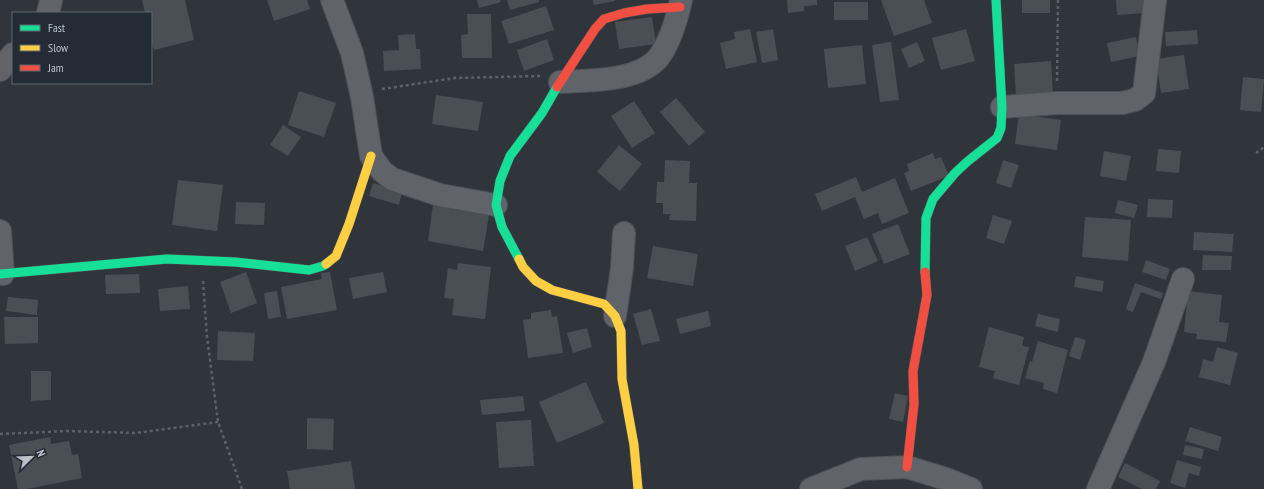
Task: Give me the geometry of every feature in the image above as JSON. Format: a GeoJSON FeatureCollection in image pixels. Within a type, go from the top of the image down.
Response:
{"type":"FeatureCollection","features":[{"type":"Feature","properties":{"kind":"street"},"geometry":{"type":"LineString","coordinates":[[48,12],[52,0]]}},
{"type":"Feature","properties":{"kind":"street"},"geometry":{"type":"LineString","coordinates":[[0,231],[2,274],[167,259],[235,262],[309,270],[324,266],[336,256],[349,224],[371,156],[361,92],[352,53],[332,0]]}},
{"type":"Feature","properties":{"kind":"street"},"geometry":{"type":"LineString","coordinates":[[907,467],[914,404],[913,371],[927,295],[924,265],[926,218],[933,199],[968,161],[997,138],[1001,128],[1002,107],[996,0]]}},
{"type":"Feature","properties":{"kind":"street"},"geometry":{"type":"LineString","coordinates":[[1002,107],[1057,103],[1122,103],[1135,100],[1144,93],[1155,0]]}},
{"type":"Feature","properties":{"kind":"street"},"geometry":{"type":"LineString","coordinates":[[562,79],[610,78],[646,68],[659,57],[669,37],[681,4],[624,13],[604,19],[595,29],[562,79],[542,112],[510,156],[500,181],[496,205],[502,227],[523,267],[536,281],[552,290],[604,304],[614,316],[621,331],[622,379],[634,444],[638,489]]}},
{"type":"Feature","properties":{"kind":"street"},"geometry":{"type":"LineString","coordinates":[[0,70],[12,55]]}},
{"type":"Feature","properties":{"kind":"street"},"geometry":{"type":"LineString","coordinates":[[371,156],[382,171],[392,179],[440,195],[496,205]]}},
{"type":"Feature","properties":{"kind":"street"},"geometry":{"type":"LineString","coordinates":[[614,316],[622,268],[624,233]]}},
{"type":"Feature","properties":{"kind":"street"},"geometry":{"type":"LineString","coordinates":[[1098,489],[1154,362],[1183,279]]}},
{"type":"Feature","properties":{"kind":"street"},"geometry":{"type":"LineString","coordinates":[[811,489],[861,469],[907,467],[944,484],[971,489]]}},
{"type":"Feature","properties":{"kind":"path"},"geometry":{"type":"LineString","coordinates":[[1057,103],[1058,0]]}},
{"type":"Feature","properties":{"kind":"path"},"geometry":{"type":"LineString","coordinates":[[361,92],[455,78],[562,79]]}},
{"type":"Feature","properties":{"kind":"path"},"geometry":{"type":"LineString","coordinates":[[1256,154],[1264,147]]}},
{"type":"Feature","properties":{"kind":"path"},"geometry":{"type":"LineString","coordinates":[[202,260],[207,337],[218,422],[242,489]]}},
{"type":"Feature","properties":{"kind":"path"},"geometry":{"type":"LineString","coordinates":[[0,434],[68,431],[136,433],[218,422]]}},
{"type":"Feature","properties":{"kind":"building"},"geometry":{"type":"Polygon","coordinates":[[[142,0],[185,0],[194,40],[154,50],[152,41],[152,12],[145,12],[142,0]]]}},
{"type":"Feature","properties":{"kind":"building"},"geometry":{"type":"Polygon","coordinates":[[[267,0],[307,0],[310,9],[274,21],[267,0]]]}},
{"type":"Feature","properties":{"kind":"building"},"geometry":{"type":"Polygon","coordinates":[[[477,0],[500,0],[501,2],[479,8],[477,0]]]}},
{"type":"Feature","properties":{"kind":"building"},"geometry":{"type":"Polygon","coordinates":[[[507,0],[539,0],[539,2],[510,10],[507,0]]]}},
{"type":"Feature","properties":{"kind":"building"},"geometry":{"type":"Polygon","coordinates":[[[593,0],[615,0],[615,1],[594,5],[593,0]]]}},
{"type":"Feature","properties":{"kind":"building"},"geometry":{"type":"Polygon","coordinates":[[[787,0],[817,0],[817,5],[804,6],[804,11],[788,13],[787,0]]]}},
{"type":"Feature","properties":{"kind":"building"},"geometry":{"type":"Polygon","coordinates":[[[881,0],[924,0],[932,23],[894,36],[881,0]]]}},
{"type":"Feature","properties":{"kind":"building"},"geometry":{"type":"Polygon","coordinates":[[[1022,0],[1050,0],[1050,13],[1022,13],[1022,0]]]}},
{"type":"Feature","properties":{"kind":"building"},"geometry":{"type":"Polygon","coordinates":[[[1116,0],[1145,0],[1146,13],[1117,15],[1116,0]]]}},
{"type":"Feature","properties":{"kind":"building"},"geometry":{"type":"Polygon","coordinates":[[[834,2],[868,2],[868,20],[834,20],[834,2]]]}},
{"type":"Feature","properties":{"kind":"building"},"geometry":{"type":"Polygon","coordinates":[[[546,6],[554,30],[509,44],[501,21],[546,6]]]}},
{"type":"Feature","properties":{"kind":"building"},"geometry":{"type":"Polygon","coordinates":[[[467,14],[491,14],[492,58],[462,58],[461,35],[468,34],[467,14]]]}},
{"type":"Feature","properties":{"kind":"building"},"geometry":{"type":"Polygon","coordinates":[[[652,17],[656,44],[619,49],[615,22],[652,17]]]}},
{"type":"Feature","properties":{"kind":"building"},"geometry":{"type":"Polygon","coordinates":[[[750,29],[757,62],[726,69],[720,43],[735,39],[734,32],[750,29]]]}},
{"type":"Feature","properties":{"kind":"building"},"geometry":{"type":"Polygon","coordinates":[[[773,29],[778,60],[762,63],[756,32],[773,29]]]}},
{"type":"Feature","properties":{"kind":"building"},"geometry":{"type":"Polygon","coordinates":[[[966,29],[975,61],[941,70],[932,38],[966,29]]]}},
{"type":"Feature","properties":{"kind":"building"},"geometry":{"type":"Polygon","coordinates":[[[1197,30],[1198,44],[1166,46],[1165,32],[1197,30]]]}},
{"type":"Feature","properties":{"kind":"building"},"geometry":{"type":"Polygon","coordinates":[[[415,34],[416,49],[420,49],[421,69],[384,71],[383,51],[399,50],[398,35],[415,34]]]}},
{"type":"Feature","properties":{"kind":"building"},"geometry":{"type":"Polygon","coordinates":[[[1136,37],[1140,56],[1111,62],[1107,43],[1136,37]]]}},
{"type":"Feature","properties":{"kind":"building"},"geometry":{"type":"Polygon","coordinates":[[[547,39],[554,60],[524,71],[517,50],[547,39]]]}},
{"type":"Feature","properties":{"kind":"building"},"geometry":{"type":"Polygon","coordinates":[[[891,42],[899,100],[880,102],[872,45],[891,42]]]}},
{"type":"Feature","properties":{"kind":"building"},"geometry":{"type":"Polygon","coordinates":[[[917,42],[925,61],[909,68],[901,49],[917,42]]]}},
{"type":"Feature","properties":{"kind":"building"},"geometry":{"type":"Polygon","coordinates":[[[862,45],[866,84],[828,88],[824,49],[862,45]]]}},
{"type":"Feature","properties":{"kind":"building"},"geometry":{"type":"Polygon","coordinates":[[[1184,55],[1189,89],[1161,93],[1156,59],[1184,55]]]}},
{"type":"Feature","properties":{"kind":"building"},"geometry":{"type":"Polygon","coordinates":[[[1051,61],[1053,94],[1016,96],[1014,64],[1051,61]]]}},
{"type":"Feature","properties":{"kind":"building"},"geometry":{"type":"Polygon","coordinates":[[[1243,77],[1264,79],[1261,112],[1240,110],[1243,77]]]}},
{"type":"Feature","properties":{"kind":"building"},"geometry":{"type":"Polygon","coordinates":[[[299,91],[336,103],[324,137],[288,125],[299,91]]]}},
{"type":"Feature","properties":{"kind":"building"},"geometry":{"type":"Polygon","coordinates":[[[436,95],[483,102],[478,131],[432,124],[436,95]]]}},
{"type":"Feature","properties":{"kind":"building"},"geometry":{"type":"Polygon","coordinates":[[[676,98],[705,132],[689,146],[660,112],[676,98]]]}},
{"type":"Feature","properties":{"kind":"building"},"geometry":{"type":"Polygon","coordinates":[[[634,101],[655,133],[632,148],[611,116],[634,101]]]}},
{"type":"Feature","properties":{"kind":"building"},"geometry":{"type":"Polygon","coordinates":[[[1019,114],[1061,120],[1057,150],[1015,144],[1019,114]]]}},
{"type":"Feature","properties":{"kind":"building"},"geometry":{"type":"Polygon","coordinates":[[[283,125],[301,137],[288,156],[270,145],[283,125]]]}},
{"type":"Feature","properties":{"kind":"building"},"geometry":{"type":"Polygon","coordinates":[[[619,145],[642,164],[620,191],[597,172],[619,145]]]}},
{"type":"Feature","properties":{"kind":"building"},"geometry":{"type":"Polygon","coordinates":[[[1158,149],[1181,151],[1179,173],[1156,171],[1158,149]]]}},
{"type":"Feature","properties":{"kind":"building"},"geometry":{"type":"Polygon","coordinates":[[[1104,151],[1131,156],[1126,181],[1100,176],[1104,151]]]}},
{"type":"Feature","properties":{"kind":"building"},"geometry":{"type":"Polygon","coordinates":[[[933,153],[935,159],[941,157],[949,176],[911,191],[904,173],[909,171],[907,164],[933,153]]]}},
{"type":"Feature","properties":{"kind":"building"},"geometry":{"type":"Polygon","coordinates":[[[665,160],[690,161],[689,183],[697,183],[696,221],[669,220],[670,214],[663,214],[663,203],[656,203],[657,182],[664,182],[665,160]]]}},
{"type":"Feature","properties":{"kind":"building"},"geometry":{"type":"Polygon","coordinates":[[[1003,160],[1019,165],[1011,188],[996,183],[1003,160]]]}},
{"type":"Feature","properties":{"kind":"building"},"geometry":{"type":"Polygon","coordinates":[[[856,177],[862,192],[895,178],[909,213],[882,224],[878,213],[864,219],[855,197],[822,211],[815,194],[856,177]]]}},
{"type":"Feature","properties":{"kind":"building"},"geometry":{"type":"Polygon","coordinates":[[[178,180],[223,185],[217,231],[172,225],[178,180]]]}},
{"type":"Feature","properties":{"kind":"building"},"geometry":{"type":"Polygon","coordinates":[[[373,183],[402,192],[399,205],[369,196],[373,183]]]}},
{"type":"Feature","properties":{"kind":"building"},"geometry":{"type":"Polygon","coordinates":[[[1148,199],[1173,200],[1172,218],[1147,217],[1148,199]]]}},
{"type":"Feature","properties":{"kind":"building"},"geometry":{"type":"Polygon","coordinates":[[[1118,200],[1138,205],[1134,218],[1115,213],[1118,200]]]}},
{"type":"Feature","properties":{"kind":"building"},"geometry":{"type":"Polygon","coordinates":[[[236,202],[265,203],[264,225],[235,224],[236,202]]]}},
{"type":"Feature","properties":{"kind":"building"},"geometry":{"type":"Polygon","coordinates":[[[433,205],[489,215],[483,251],[428,241],[433,205]]]}},
{"type":"Feature","properties":{"kind":"building"},"geometry":{"type":"Polygon","coordinates":[[[993,215],[1012,221],[1004,244],[986,238],[993,215]]]}},
{"type":"Feature","properties":{"kind":"building"},"geometry":{"type":"Polygon","coordinates":[[[1085,217],[1131,220],[1128,261],[1082,257],[1085,217]]]}},
{"type":"Feature","properties":{"kind":"building"},"geometry":{"type":"Polygon","coordinates":[[[898,224],[910,254],[884,264],[872,234],[898,224]]]}},
{"type":"Feature","properties":{"kind":"building"},"geometry":{"type":"Polygon","coordinates":[[[1194,232],[1234,234],[1232,252],[1193,250],[1194,232]]]}},
{"type":"Feature","properties":{"kind":"building"},"geometry":{"type":"Polygon","coordinates":[[[867,237],[878,261],[855,271],[845,246],[867,237]]]}},
{"type":"Feature","properties":{"kind":"building"},"geometry":{"type":"Polygon","coordinates":[[[653,246],[698,254],[693,286],[647,278],[653,246]]]}},
{"type":"Feature","properties":{"kind":"building"},"geometry":{"type":"Polygon","coordinates":[[[1203,255],[1232,256],[1231,270],[1202,270],[1203,255]]]}},
{"type":"Feature","properties":{"kind":"building"},"geometry":{"type":"Polygon","coordinates":[[[1146,260],[1170,269],[1166,280],[1142,272],[1146,260]]]}},
{"type":"Feature","properties":{"kind":"building"},"geometry":{"type":"Polygon","coordinates":[[[458,263],[491,267],[485,319],[452,315],[454,299],[444,298],[448,268],[457,270],[458,263]]]}},
{"type":"Feature","properties":{"kind":"building"},"geometry":{"type":"Polygon","coordinates":[[[246,272],[257,303],[231,313],[220,282],[246,272]]]}},
{"type":"Feature","properties":{"kind":"building"},"geometry":{"type":"Polygon","coordinates":[[[330,272],[337,310],[287,319],[281,287],[322,279],[321,273],[330,272]]]}},
{"type":"Feature","properties":{"kind":"building"},"geometry":{"type":"Polygon","coordinates":[[[383,272],[387,292],[353,299],[349,278],[383,272]]]}},
{"type":"Feature","properties":{"kind":"building"},"geometry":{"type":"Polygon","coordinates":[[[139,274],[140,293],[106,294],[105,275],[139,274]]]}},
{"type":"Feature","properties":{"kind":"building"},"geometry":{"type":"Polygon","coordinates":[[[1076,276],[1104,281],[1102,292],[1074,287],[1076,276]]]}},
{"type":"Feature","properties":{"kind":"building"},"geometry":{"type":"Polygon","coordinates":[[[1135,283],[1163,293],[1161,299],[1141,292],[1133,312],[1126,309],[1135,283]]]}},
{"type":"Feature","properties":{"kind":"building"},"geometry":{"type":"Polygon","coordinates":[[[188,286],[190,309],[160,311],[158,289],[188,286]]]}},
{"type":"Feature","properties":{"kind":"building"},"geometry":{"type":"Polygon","coordinates":[[[277,291],[281,317],[268,319],[264,293],[277,291]]]}},
{"type":"Feature","properties":{"kind":"building"},"geometry":{"type":"Polygon","coordinates":[[[1188,291],[1222,295],[1219,322],[1229,323],[1226,342],[1196,339],[1197,334],[1184,332],[1188,291]]]}},
{"type":"Feature","properties":{"kind":"building"},"geometry":{"type":"Polygon","coordinates":[[[8,297],[38,300],[37,315],[6,311],[8,297]]]}},
{"type":"Feature","properties":{"kind":"building"},"geometry":{"type":"Polygon","coordinates":[[[651,309],[660,341],[642,345],[633,314],[651,309]]]}},
{"type":"Feature","properties":{"kind":"building"},"geometry":{"type":"Polygon","coordinates":[[[551,310],[552,317],[557,316],[563,353],[528,358],[523,320],[531,319],[531,313],[551,310]]]}},
{"type":"Feature","properties":{"kind":"building"},"geometry":{"type":"Polygon","coordinates":[[[708,311],[711,326],[680,334],[676,319],[708,311]]]}},
{"type":"Feature","properties":{"kind":"building"},"geometry":{"type":"Polygon","coordinates":[[[1038,314],[1060,319],[1058,332],[1035,326],[1038,314]]]}},
{"type":"Feature","properties":{"kind":"building"},"geometry":{"type":"Polygon","coordinates":[[[4,317],[38,317],[38,343],[5,344],[4,317]]]}},
{"type":"Feature","properties":{"kind":"building"},"geometry":{"type":"Polygon","coordinates":[[[989,327],[1024,337],[1022,346],[1029,347],[1019,385],[993,378],[995,371],[979,367],[989,327]]]}},
{"type":"Feature","properties":{"kind":"building"},"geometry":{"type":"Polygon","coordinates":[[[587,328],[592,347],[573,353],[567,333],[587,328]]]}},
{"type":"Feature","properties":{"kind":"building"},"geometry":{"type":"Polygon","coordinates":[[[218,331],[255,333],[253,361],[217,360],[218,331]]]}},
{"type":"Feature","properties":{"kind":"building"},"geometry":{"type":"Polygon","coordinates":[[[1075,337],[1086,340],[1080,360],[1069,356],[1075,337]]]}},
{"type":"Feature","properties":{"kind":"building"},"geometry":{"type":"Polygon","coordinates":[[[1038,341],[1068,350],[1057,393],[1043,389],[1044,383],[1025,378],[1030,361],[1032,362],[1038,341]]]}},
{"type":"Feature","properties":{"kind":"building"},"geometry":{"type":"Polygon","coordinates":[[[1217,347],[1238,353],[1230,385],[1199,377],[1203,359],[1213,362],[1217,347]]]}},
{"type":"Feature","properties":{"kind":"building"},"geometry":{"type":"Polygon","coordinates":[[[31,371],[51,371],[51,400],[31,401],[31,371]]]}},
{"type":"Feature","properties":{"kind":"building"},"geometry":{"type":"Polygon","coordinates":[[[586,382],[604,423],[557,443],[539,402],[586,382]]]}},
{"type":"Feature","properties":{"kind":"building"},"geometry":{"type":"Polygon","coordinates":[[[895,393],[908,396],[903,422],[889,419],[895,393]]]}},
{"type":"Feature","properties":{"kind":"building"},"geometry":{"type":"Polygon","coordinates":[[[523,396],[525,411],[482,415],[480,400],[523,396]]]}},
{"type":"Feature","properties":{"kind":"building"},"geometry":{"type":"Polygon","coordinates":[[[307,418],[334,419],[333,450],[307,449],[307,418]]]}},
{"type":"Feature","properties":{"kind":"building"},"geometry":{"type":"Polygon","coordinates":[[[531,420],[534,466],[499,468],[496,422],[531,420]]]}},
{"type":"Feature","properties":{"kind":"building"},"geometry":{"type":"Polygon","coordinates":[[[1190,427],[1222,437],[1218,451],[1185,441],[1190,427]]]}},
{"type":"Feature","properties":{"kind":"building"},"geometry":{"type":"Polygon","coordinates":[[[50,437],[51,444],[69,441],[72,455],[78,454],[82,478],[27,489],[18,489],[9,445],[50,437]]]}},
{"type":"Feature","properties":{"kind":"building"},"geometry":{"type":"Polygon","coordinates":[[[1185,445],[1204,449],[1202,459],[1183,455],[1185,445]]]}},
{"type":"Feature","properties":{"kind":"building"},"geometry":{"type":"Polygon","coordinates":[[[1177,460],[1201,467],[1199,476],[1189,473],[1185,488],[1170,483],[1177,460]]]}},
{"type":"Feature","properties":{"kind":"building"},"geometry":{"type":"Polygon","coordinates":[[[351,461],[355,489],[290,489],[287,471],[351,461]]]}},
{"type":"Feature","properties":{"kind":"building"},"geometry":{"type":"Polygon","coordinates":[[[1125,463],[1160,481],[1156,489],[1142,489],[1118,477],[1125,463]]]}},
{"type":"Feature","properties":{"kind":"traffic: fast"},"geometry":{"type":"LineString","coordinates":[[925,272],[926,218],[933,199],[955,173],[997,138],[1001,128],[1002,107],[996,0]]}},
{"type":"Feature","properties":{"kind":"traffic: fast"},"geometry":{"type":"LineString","coordinates":[[519,259],[502,227],[496,205],[500,181],[510,156],[542,113],[557,87]]}},
{"type":"Feature","properties":{"kind":"traffic: fast"},"geometry":{"type":"LineString","coordinates":[[0,274],[167,259],[235,262],[309,270],[326,264]]}},
{"type":"Feature","properties":{"kind":"traffic: slow"},"geometry":{"type":"LineString","coordinates":[[326,264],[336,256],[349,224],[371,156]]}},
{"type":"Feature","properties":{"kind":"traffic: slow"},"geometry":{"type":"LineString","coordinates":[[519,259],[523,267],[536,281],[552,290],[604,304],[615,316],[621,331],[622,379],[634,445],[638,489]]}},
{"type":"Feature","properties":{"kind":"traffic: jam"},"geometry":{"type":"LineString","coordinates":[[557,87],[595,29],[604,19],[624,13],[647,9],[680,7]]}},
{"type":"Feature","properties":{"kind":"traffic: jam"},"geometry":{"type":"LineString","coordinates":[[907,467],[914,404],[913,371],[927,295],[925,272]]}}]}
